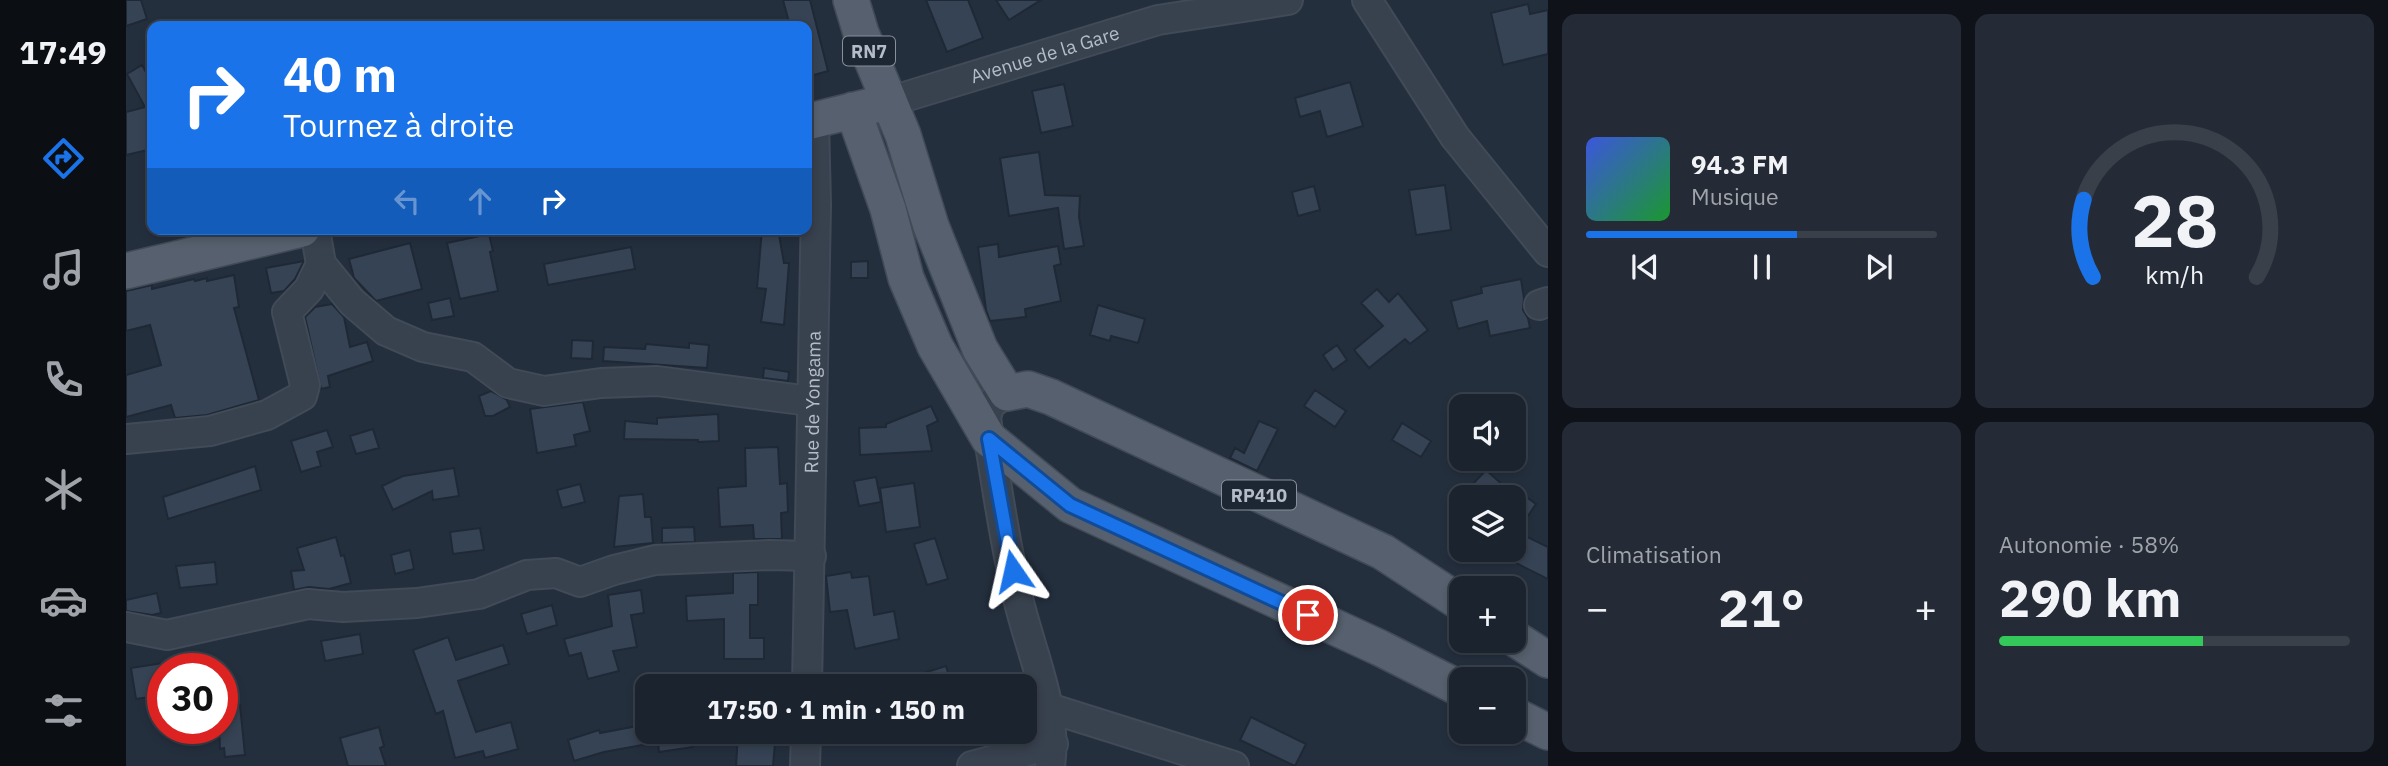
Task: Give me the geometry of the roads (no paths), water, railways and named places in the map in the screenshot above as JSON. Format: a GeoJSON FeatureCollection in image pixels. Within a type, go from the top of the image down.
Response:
{"type":"FeatureCollection","features":[{"type":"Feature","properties":{"kind":"main road","name":"RN7"},"geometry":{"type":"LineString","coordinates":[[851,0],[888,102]]}},
{"type":"Feature","properties":{"kind":"main road","name":"Avenue de la Gare"},"geometry":{"type":"LineString","coordinates":[[812,120],[888,102]]}},
{"type":"Feature","properties":{"kind":"main road"},"geometry":{"type":"LineString","coordinates":[[888,102],[903,135],[931,226],[980,349],[1007,393]]}},
{"type":"Feature","properties":{"kind":"main road"},"geometry":{"type":"LineString","coordinates":[[853,110],[888,209],[906,278],[935,346],[989,439],[1070,505],[1449,682]]}},
{"type":"Feature","properties":{"kind":"main road"},"geometry":{"type":"LineString","coordinates":[[128,263],[271,235]]}},
{"type":"Feature","properties":{"kind":"main road","name":"RP410"},"geometry":{"type":"LineString","coordinates":[[1007,393],[1028,389],[1051,397],[1383,552],[1449,595]]}},
{"type":"Feature","properties":{"kind":"main road"},"geometry":{"type":"LineString","coordinates":[[1526,646],[1548,660]]}},
{"type":"Feature","properties":{"kind":"main road"},"geometry":{"type":"LineString","coordinates":[[1526,721],[1548,732]]}},
{"type":"Feature","properties":{"kind":"street","name":"Avenue de la Gare"},"geometry":{"type":"LineString","coordinates":[[888,102],[1156,10],[1289,0]]}},
{"type":"Feature","properties":{"kind":"street"},"geometry":{"type":"LineString","coordinates":[[1367,0],[1455,137],[1548,252]]}},
{"type":"Feature","properties":{"kind":"street","name":"Rue de Yongama"},"geometry":{"type":"LineString","coordinates":[[807,674],[816,205],[812,149]]}},
{"type":"Feature","properties":{"kind":"street"},"geometry":{"type":"LineString","coordinates":[[316,235],[321,264],[352,302],[386,331],[422,347],[473,357],[508,383],[544,391],[601,383],[657,381],[811,403]]}},
{"type":"Feature","properties":{"kind":"street"},"geometry":{"type":"LineString","coordinates":[[126,439],[210,431],[267,415],[302,396],[305,386],[286,312],[309,289],[321,264]]}},
{"type":"Feature","properties":{"kind":"street"},"geometry":{"type":"LineString","coordinates":[[972,766],[1051,755],[1049,708],[1018,598],[986,417],[990,404],[1007,393]]}},
{"type":"Feature","properties":{"kind":"street"},"geometry":{"type":"LineString","coordinates":[[126,627],[167,635],[309,604],[343,607],[417,603],[479,594],[527,575],[556,573],[580,582],[655,560],[811,556]]}},
{"type":"Feature","properties":{"kind":"street"},"geometry":{"type":"LineString","coordinates":[[1049,708],[1234,766]]}},
{"type":"Feature","properties":{"kind":"street"},"geometry":{"type":"LineString","coordinates":[[805,766],[806,744]]}}]}
